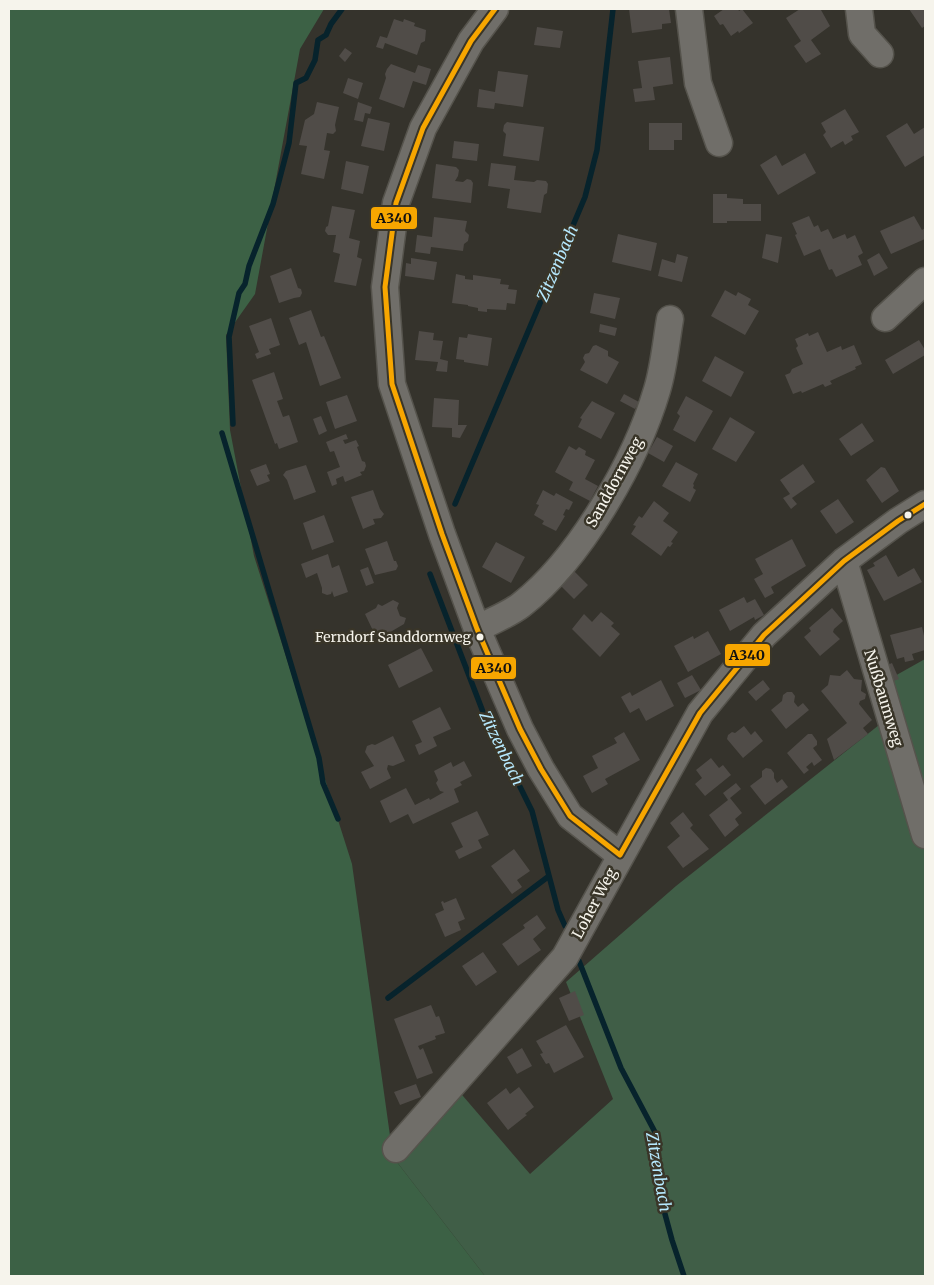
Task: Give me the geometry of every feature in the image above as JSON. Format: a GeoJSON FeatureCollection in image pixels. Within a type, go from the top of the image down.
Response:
{"type":"FeatureCollection","features":[{"type":"Feature","properties":{"kind":"street"},"geometry":{"type":"LineString","coordinates":[[495,9],[471,41],[423,128],[396,204],[385,287],[392,384],[442,534],[477,628],[520,729],[541,769],[570,816],[620,855]]}},
{"type":"Feature","properties":{"kind":"street"},"geometry":{"type":"LineString","coordinates":[[690,9],[698,83],[719,143]]}},
{"type":"Feature","properties":{"kind":"street"},"geometry":{"type":"LineString","coordinates":[[859,9],[862,34],[880,54]]}},
{"type":"Feature","properties":{"kind":"street"},"geometry":{"type":"LineString","coordinates":[[885,318],[925,281]]}},
{"type":"Feature","properties":{"kind":"street","name":"Sanddornweg"},"geometry":{"type":"LineString","coordinates":[[477,628],[520,606],[556,573],[595,521],[635,449],[658,389],[670,319]]}},
{"type":"Feature","properties":{"kind":"street","name":"Loher Weg"},"geometry":{"type":"LineString","coordinates":[[396,1149],[564,957],[700,713],[764,635],[844,561],[898,521],[925,504]]}},
{"type":"Feature","properties":{"kind":"street","name":"Nußbaumweg"},"geometry":{"type":"LineString","coordinates":[[844,561],[925,835]]}},
{"type":"Feature","properties":{"kind":"green space"},"geometry":{"type":"Polygon","coordinates":[[[9,9],[324,9],[300,49],[255,294],[226,335],[230,430],[254,556],[352,864],[393,1157],[485,1276],[9,1276],[9,9]]]}},
{"type":"Feature","properties":{"kind":"green space"},"geometry":{"type":"Polygon","coordinates":[[[925,659],[925,1276],[485,1276],[393,1157],[457,1089],[530,1174],[613,1099],[566,982],[676,886],[879,725],[868,691],[925,659]]]}},
{"type":"Feature","properties":{"kind":"building"},"geometry":{"type":"Polygon","coordinates":[[[629,9],[669,9],[671,23],[662,24],[662,29],[632,33],[629,9]]]}},
{"type":"Feature","properties":{"kind":"building"},"geometry":{"type":"Polygon","coordinates":[[[724,9],[738,9],[739,11],[742,9],[753,23],[731,36],[723,24],[720,25],[714,16],[724,9]]]}},
{"type":"Feature","properties":{"kind":"building"},"geometry":{"type":"Polygon","coordinates":[[[800,9],[821,10],[830,26],[811,40],[821,54],[806,63],[794,46],[801,41],[786,18],[800,9]]]}},
{"type":"Feature","properties":{"kind":"building"},"geometry":{"type":"Polygon","coordinates":[[[909,9],[925,9],[925,26],[922,28],[909,9]]]}},
{"type":"Feature","properties":{"kind":"building"},"geometry":{"type":"Polygon","coordinates":[[[394,19],[403,22],[404,19],[415,23],[414,26],[426,30],[425,41],[421,43],[417,55],[385,43],[383,49],[376,47],[380,36],[387,38],[394,19]]]}},
{"type":"Feature","properties":{"kind":"building"},"geometry":{"type":"Polygon","coordinates":[[[537,27],[563,31],[560,48],[534,45],[537,27]]]}},
{"type":"Feature","properties":{"kind":"building"},"geometry":{"type":"Polygon","coordinates":[[[345,48],[352,53],[345,62],[339,56],[345,48]]]}},
{"type":"Feature","properties":{"kind":"building"},"geometry":{"type":"Polygon","coordinates":[[[670,57],[673,84],[653,87],[655,100],[635,102],[633,89],[642,88],[638,61],[670,57]]]}},
{"type":"Feature","properties":{"kind":"building"},"geometry":{"type":"Polygon","coordinates":[[[391,64],[415,73],[418,65],[431,69],[426,85],[413,81],[404,108],[379,99],[386,78],[385,74],[391,64]]]}},
{"type":"Feature","properties":{"kind":"building"},"geometry":{"type":"Polygon","coordinates":[[[498,71],[528,75],[523,107],[495,103],[494,109],[477,107],[479,89],[495,92],[498,71]]]}},
{"type":"Feature","properties":{"kind":"building"},"geometry":{"type":"Polygon","coordinates":[[[348,78],[363,83],[358,99],[343,93],[348,78]]]}},
{"type":"Feature","properties":{"kind":"building"},"geometry":{"type":"Polygon","coordinates":[[[317,102],[339,107],[335,125],[336,131],[333,134],[327,133],[324,150],[330,151],[324,179],[301,174],[307,146],[299,145],[305,120],[314,114],[317,102]]]}},
{"type":"Feature","properties":{"kind":"building"},"geometry":{"type":"Polygon","coordinates":[[[358,102],[372,107],[370,114],[365,113],[363,122],[354,120],[358,102]]]}},
{"type":"Feature","properties":{"kind":"building"},"geometry":{"type":"Polygon","coordinates":[[[845,109],[859,132],[851,136],[853,140],[845,145],[843,141],[831,148],[823,135],[826,132],[821,123],[845,109]]]}},
{"type":"Feature","properties":{"kind":"building"},"geometry":{"type":"Polygon","coordinates":[[[368,118],[390,123],[384,151],[361,146],[368,118]]]}},
{"type":"Feature","properties":{"kind":"building"},"geometry":{"type":"Polygon","coordinates":[[[507,122],[544,127],[539,161],[503,156],[506,134],[503,131],[504,125],[507,122]]]}},
{"type":"Feature","properties":{"kind":"building"},"geometry":{"type":"Polygon","coordinates":[[[649,123],[682,123],[682,140],[674,140],[674,150],[649,150],[649,123]]]}},
{"type":"Feature","properties":{"kind":"building"},"geometry":{"type":"Polygon","coordinates":[[[907,123],[914,134],[925,127],[925,155],[905,167],[886,136],[907,123]]]}},
{"type":"Feature","properties":{"kind":"building"},"geometry":{"type":"Polygon","coordinates":[[[454,141],[479,144],[477,161],[452,158],[454,141]]]}},
{"type":"Feature","properties":{"kind":"building"},"geometry":{"type":"Polygon","coordinates":[[[805,153],[816,173],[778,195],[760,165],[776,155],[782,166],[805,153]]]}},
{"type":"Feature","properties":{"kind":"building"},"geometry":{"type":"Polygon","coordinates":[[[346,161],[369,166],[363,194],[341,189],[346,161]]]}},
{"type":"Feature","properties":{"kind":"building"},"geometry":{"type":"Polygon","coordinates":[[[491,163],[516,166],[514,180],[546,181],[548,184],[547,193],[544,195],[541,213],[507,208],[510,189],[488,186],[491,163]]]}},
{"type":"Feature","properties":{"kind":"building"},"geometry":{"type":"Polygon","coordinates":[[[436,164],[456,167],[459,170],[455,181],[471,180],[473,183],[471,203],[432,198],[436,164]]]}},
{"type":"Feature","properties":{"kind":"building"},"geometry":{"type":"Polygon","coordinates":[[[713,194],[727,194],[727,198],[743,199],[743,204],[761,204],[761,221],[713,223],[713,194]]]}},
{"type":"Feature","properties":{"kind":"building"},"geometry":{"type":"Polygon","coordinates":[[[332,206],[355,210],[349,238],[360,241],[357,257],[362,259],[356,286],[334,282],[340,254],[333,252],[336,235],[328,235],[325,231],[328,226],[332,206]]]}},
{"type":"Feature","properties":{"kind":"building"},"geometry":{"type":"Polygon","coordinates":[[[809,216],[814,227],[818,225],[821,232],[828,229],[833,239],[845,234],[847,239],[855,235],[863,253],[858,256],[862,265],[836,277],[832,269],[829,270],[820,249],[804,256],[792,223],[809,216]]]}},
{"type":"Feature","properties":{"kind":"building"},"geometry":{"type":"Polygon","coordinates":[[[914,216],[922,230],[925,228],[925,239],[891,254],[880,231],[914,216]]]}},
{"type":"Feature","properties":{"kind":"building"},"geometry":{"type":"Polygon","coordinates":[[[434,217],[467,221],[465,231],[469,235],[468,241],[464,244],[463,251],[431,247],[430,254],[415,252],[417,235],[432,237],[434,217]]]}},
{"type":"Feature","properties":{"kind":"building"},"geometry":{"type":"Polygon","coordinates":[[[618,234],[657,243],[651,271],[612,262],[618,234]]]}},
{"type":"Feature","properties":{"kind":"building"},"geometry":{"type":"Polygon","coordinates":[[[766,234],[782,237],[778,263],[762,258],[766,234]]]}},
{"type":"Feature","properties":{"kind":"building"},"geometry":{"type":"Polygon","coordinates":[[[879,253],[888,268],[874,276],[867,260],[879,253]]]}},
{"type":"Feature","properties":{"kind":"building"},"geometry":{"type":"Polygon","coordinates":[[[677,254],[688,257],[682,282],[658,276],[662,259],[675,263],[677,254]]]}},
{"type":"Feature","properties":{"kind":"building"},"geometry":{"type":"Polygon","coordinates":[[[411,258],[437,262],[434,280],[405,276],[406,263],[411,264],[411,258]]]}},
{"type":"Feature","properties":{"kind":"building"},"geometry":{"type":"Polygon","coordinates":[[[291,268],[298,288],[301,289],[302,293],[300,297],[279,303],[270,276],[291,268]]]}},
{"type":"Feature","properties":{"kind":"building"},"geometry":{"type":"Polygon","coordinates":[[[456,274],[465,276],[465,279],[473,280],[473,275],[501,279],[500,284],[509,285],[508,289],[517,290],[515,304],[507,303],[506,310],[487,309],[487,312],[478,311],[478,308],[468,305],[452,303],[456,274]]]}},
{"type":"Feature","properties":{"kind":"building"},"geometry":{"type":"Polygon","coordinates":[[[725,290],[736,296],[738,292],[751,299],[748,305],[759,311],[745,335],[711,316],[725,290]]]}},
{"type":"Feature","properties":{"kind":"building"},"geometry":{"type":"Polygon","coordinates":[[[594,293],[620,298],[615,319],[590,313],[594,293]]]}},
{"type":"Feature","properties":{"kind":"building"},"geometry":{"type":"Polygon","coordinates":[[[311,310],[321,337],[324,336],[341,378],[320,386],[306,342],[299,345],[289,318],[311,310]]]}},
{"type":"Feature","properties":{"kind":"building"},"geometry":{"type":"Polygon","coordinates":[[[271,318],[280,345],[269,349],[271,354],[257,359],[255,354],[259,352],[249,326],[271,318]]]}},
{"type":"Feature","properties":{"kind":"building"},"geometry":{"type":"Polygon","coordinates":[[[600,324],[617,328],[615,336],[599,332],[600,324]]]}},
{"type":"Feature","properties":{"kind":"building"},"geometry":{"type":"Polygon","coordinates":[[[419,331],[434,333],[433,340],[443,341],[440,359],[448,361],[447,372],[436,371],[438,362],[415,360],[419,331]]]}},
{"type":"Feature","properties":{"kind":"building"},"geometry":{"type":"Polygon","coordinates":[[[818,332],[827,352],[841,346],[842,350],[854,345],[862,364],[855,367],[856,369],[830,381],[832,384],[825,387],[823,384],[802,393],[801,391],[793,394],[785,375],[803,364],[796,348],[798,346],[795,339],[808,333],[809,336],[818,332]]]}},
{"type":"Feature","properties":{"kind":"building"},"geometry":{"type":"Polygon","coordinates":[[[468,334],[492,338],[488,366],[456,359],[459,337],[467,338],[468,334]]]}},
{"type":"Feature","properties":{"kind":"building"},"geometry":{"type":"Polygon","coordinates":[[[919,340],[925,350],[925,355],[893,374],[885,360],[919,340]]]}},
{"type":"Feature","properties":{"kind":"building"},"geometry":{"type":"Polygon","coordinates":[[[596,345],[608,351],[608,356],[619,362],[607,384],[580,370],[585,362],[583,358],[585,354],[589,353],[593,346],[596,345]]]}},
{"type":"Feature","properties":{"kind":"building"},"geometry":{"type":"Polygon","coordinates":[[[715,356],[744,372],[731,397],[702,381],[715,356]]]}},
{"type":"Feature","properties":{"kind":"building"},"geometry":{"type":"Polygon","coordinates":[[[274,372],[283,399],[277,401],[283,417],[289,415],[298,442],[279,449],[277,443],[275,444],[252,380],[274,372]]]}},
{"type":"Feature","properties":{"kind":"building"},"geometry":{"type":"Polygon","coordinates":[[[624,394],[639,402],[635,409],[620,401],[624,394]]]}},
{"type":"Feature","properties":{"kind":"building"},"geometry":{"type":"Polygon","coordinates":[[[347,395],[357,421],[335,429],[326,402],[347,395]]]}},
{"type":"Feature","properties":{"kind":"building"},"geometry":{"type":"Polygon","coordinates":[[[686,396],[713,411],[695,442],[673,430],[680,416],[677,413],[686,396]]]}},
{"type":"Feature","properties":{"kind":"building"},"geometry":{"type":"Polygon","coordinates":[[[434,398],[459,400],[458,425],[467,425],[460,438],[452,437],[452,428],[432,427],[434,398]]]}},
{"type":"Feature","properties":{"kind":"building"},"geometry":{"type":"Polygon","coordinates":[[[592,401],[615,413],[601,439],[578,427],[582,419],[580,418],[592,401]]]}},
{"type":"Feature","properties":{"kind":"building"},"geometry":{"type":"Polygon","coordinates":[[[321,416],[327,431],[319,435],[313,419],[321,416]]]}},
{"type":"Feature","properties":{"kind":"building"},"geometry":{"type":"Polygon","coordinates":[[[730,417],[755,432],[736,462],[712,449],[730,417]]]}},
{"type":"Feature","properties":{"kind":"building"},"geometry":{"type":"Polygon","coordinates":[[[862,423],[874,441],[851,456],[839,439],[862,423]]]}},
{"type":"Feature","properties":{"kind":"building"},"geometry":{"type":"Polygon","coordinates":[[[346,434],[348,439],[343,440],[345,444],[356,440],[362,461],[365,462],[366,466],[364,471],[360,472],[362,475],[345,482],[343,476],[336,479],[337,484],[332,486],[327,472],[340,467],[334,451],[330,452],[326,442],[346,434]]]}},
{"type":"Feature","properties":{"kind":"building"},"geometry":{"type":"Polygon","coordinates":[[[657,437],[673,446],[664,462],[648,453],[657,437]]]}},
{"type":"Feature","properties":{"kind":"building"},"geometry":{"type":"Polygon","coordinates":[[[569,446],[576,450],[579,447],[586,451],[585,455],[595,460],[585,479],[598,486],[590,501],[569,490],[573,482],[555,472],[569,446]]]}},
{"type":"Feature","properties":{"kind":"building"},"geometry":{"type":"Polygon","coordinates":[[[676,462],[698,474],[693,484],[693,488],[696,490],[690,502],[662,486],[676,462]]]}},
{"type":"Feature","properties":{"kind":"building"},"geometry":{"type":"Polygon","coordinates":[[[266,464],[270,474],[267,475],[270,481],[257,486],[250,470],[266,464]]]}},
{"type":"Feature","properties":{"kind":"building"},"geometry":{"type":"Polygon","coordinates":[[[803,464],[815,482],[792,498],[797,504],[791,509],[783,498],[790,494],[780,480],[803,464]]]}},
{"type":"Feature","properties":{"kind":"building"},"geometry":{"type":"Polygon","coordinates":[[[306,465],[316,492],[294,500],[287,480],[283,475],[286,471],[306,465]]]}},
{"type":"Feature","properties":{"kind":"building"},"geometry":{"type":"Polygon","coordinates":[[[881,467],[885,468],[899,491],[882,503],[866,480],[881,467]]]}},
{"type":"Feature","properties":{"kind":"building"},"geometry":{"type":"Polygon","coordinates":[[[373,490],[380,509],[384,514],[381,518],[373,519],[375,524],[363,529],[351,497],[373,490]]]}},
{"type":"Feature","properties":{"kind":"building"},"geometry":{"type":"Polygon","coordinates":[[[543,490],[554,496],[556,493],[573,502],[569,510],[566,509],[563,515],[565,516],[556,531],[542,524],[544,521],[534,515],[539,505],[536,504],[543,490]]]}},
{"type":"Feature","properties":{"kind":"building"},"geometry":{"type":"Polygon","coordinates":[[[838,499],[854,522],[836,534],[820,511],[838,499]]]}},
{"type":"Feature","properties":{"kind":"building"},"geometry":{"type":"Polygon","coordinates":[[[654,501],[669,513],[663,521],[678,532],[671,542],[673,543],[670,547],[668,546],[661,556],[631,534],[636,526],[633,525],[639,516],[642,518],[654,501]]]}},
{"type":"Feature","properties":{"kind":"building"},"geometry":{"type":"Polygon","coordinates":[[[324,515],[334,542],[312,550],[303,523],[324,515]]]}},
{"type":"Feature","properties":{"kind":"building"},"geometry":{"type":"Polygon","coordinates":[[[792,539],[806,566],[771,587],[774,593],[765,598],[754,579],[763,574],[755,559],[792,539]]]}},
{"type":"Feature","properties":{"kind":"building"},"geometry":{"type":"Polygon","coordinates":[[[387,541],[394,561],[396,561],[398,566],[396,570],[375,575],[365,549],[387,541]]]}},
{"type":"Feature","properties":{"kind":"building"},"geometry":{"type":"Polygon","coordinates":[[[496,542],[525,557],[511,583],[482,567],[496,542]]]}},
{"type":"Feature","properties":{"kind":"building"},"geometry":{"type":"Polygon","coordinates":[[[328,554],[332,568],[339,565],[348,592],[334,597],[332,591],[331,594],[327,595],[322,593],[317,573],[306,578],[301,564],[328,554]]]}},
{"type":"Feature","properties":{"kind":"building"},"geometry":{"type":"Polygon","coordinates":[[[886,555],[898,577],[914,568],[922,582],[884,601],[867,570],[875,566],[873,563],[886,555]]]}},
{"type":"Feature","properties":{"kind":"building"},"geometry":{"type":"Polygon","coordinates":[[[368,567],[374,583],[366,586],[360,570],[368,567]]]}},
{"type":"Feature","properties":{"kind":"building"},"geometry":{"type":"Polygon","coordinates":[[[574,571],[588,585],[574,599],[560,585],[574,571]]]}},
{"type":"Feature","properties":{"kind":"building"},"geometry":{"type":"Polygon","coordinates":[[[744,597],[747,603],[755,599],[764,615],[755,620],[754,617],[730,631],[719,610],[744,597]]]}},
{"type":"Feature","properties":{"kind":"building"},"geometry":{"type":"Polygon","coordinates":[[[393,600],[399,603],[397,608],[400,616],[406,618],[404,624],[387,634],[386,632],[376,637],[365,614],[376,608],[378,604],[382,606],[393,600]]]}},
{"type":"Feature","properties":{"kind":"building"},"geometry":{"type":"Polygon","coordinates":[[[832,608],[843,621],[833,632],[840,639],[820,656],[804,637],[811,631],[809,628],[832,608]]]}},
{"type":"Feature","properties":{"kind":"building"},"geometry":{"type":"Polygon","coordinates":[[[601,612],[614,623],[611,626],[620,634],[600,657],[572,629],[584,614],[592,622],[601,612]]]}},
{"type":"Feature","properties":{"kind":"building"},"geometry":{"type":"Polygon","coordinates":[[[922,627],[925,650],[912,654],[914,660],[905,662],[904,657],[897,659],[890,635],[922,627]]]}},
{"type":"Feature","properties":{"kind":"building"},"geometry":{"type":"Polygon","coordinates":[[[708,631],[721,654],[688,672],[674,646],[693,636],[694,639],[708,631]]]}},
{"type":"Feature","properties":{"kind":"building"},"geometry":{"type":"Polygon","coordinates":[[[421,648],[433,671],[399,688],[388,665],[421,648]]]}},
{"type":"Feature","properties":{"kind":"building"},"geometry":{"type":"Polygon","coordinates":[[[892,663],[899,679],[891,682],[885,666],[892,663]]]}},
{"type":"Feature","properties":{"kind":"building"},"geometry":{"type":"Polygon","coordinates":[[[847,670],[854,679],[862,680],[861,691],[866,694],[865,699],[860,701],[859,704],[872,720],[863,728],[868,734],[834,760],[827,739],[847,723],[821,691],[828,685],[830,675],[840,676],[847,670]]]}},
{"type":"Feature","properties":{"kind":"building"},"geometry":{"type":"Polygon","coordinates":[[[692,675],[701,690],[685,698],[677,683],[692,675]]]}},
{"type":"Feature","properties":{"kind":"building"},"geometry":{"type":"Polygon","coordinates":[[[661,680],[674,706],[646,721],[639,708],[630,713],[621,697],[630,692],[632,696],[661,680]]]}},
{"type":"Feature","properties":{"kind":"building"},"geometry":{"type":"Polygon","coordinates":[[[763,680],[770,689],[756,701],[748,692],[763,680]]]}},
{"type":"Feature","properties":{"kind":"building"},"geometry":{"type":"Polygon","coordinates":[[[787,692],[792,692],[795,696],[794,702],[798,707],[803,703],[809,710],[786,729],[771,710],[782,701],[783,695],[787,692]]]}},
{"type":"Feature","properties":{"kind":"building"},"geometry":{"type":"Polygon","coordinates":[[[440,707],[451,729],[433,737],[437,746],[419,755],[415,745],[422,742],[412,721],[440,707]]]}},
{"type":"Feature","properties":{"kind":"building"},"geometry":{"type":"Polygon","coordinates":[[[744,726],[751,735],[755,731],[763,741],[743,758],[727,739],[728,735],[732,732],[735,733],[744,726]]]}},
{"type":"Feature","properties":{"kind":"building"},"geometry":{"type":"Polygon","coordinates":[[[624,732],[640,760],[605,779],[608,784],[592,793],[583,776],[598,768],[592,756],[617,743],[614,738],[624,732]]]}},
{"type":"Feature","properties":{"kind":"building"},"geometry":{"type":"Polygon","coordinates":[[[808,734],[812,734],[817,741],[817,745],[813,748],[822,760],[814,766],[812,762],[806,767],[809,770],[804,774],[787,753],[808,734]]]}},
{"type":"Feature","properties":{"kind":"building"},"geometry":{"type":"Polygon","coordinates":[[[393,736],[405,761],[393,766],[388,765],[387,769],[391,778],[370,789],[361,772],[374,766],[365,752],[367,746],[375,745],[393,736]]]}},
{"type":"Feature","properties":{"kind":"building"},"geometry":{"type":"Polygon","coordinates":[[[711,758],[719,768],[723,765],[731,775],[705,796],[695,784],[702,778],[696,770],[711,758]]]}},
{"type":"Feature","properties":{"kind":"building"},"geometry":{"type":"Polygon","coordinates":[[[464,761],[472,776],[460,782],[462,785],[454,789],[459,802],[413,824],[408,814],[390,823],[380,801],[406,788],[415,805],[429,798],[430,800],[444,792],[440,791],[436,783],[438,780],[434,771],[451,762],[453,767],[464,761]]]}},
{"type":"Feature","properties":{"kind":"building"},"geometry":{"type":"Polygon","coordinates":[[[766,768],[771,769],[774,773],[777,783],[782,779],[788,787],[765,805],[750,786],[762,777],[762,771],[766,768]]]}},
{"type":"Feature","properties":{"kind":"building"},"geometry":{"type":"Polygon","coordinates":[[[736,783],[741,789],[730,798],[742,813],[735,819],[739,825],[725,837],[709,815],[728,800],[723,793],[736,783]]]}},
{"type":"Feature","properties":{"kind":"building"},"geometry":{"type":"Polygon","coordinates":[[[477,811],[489,835],[478,840],[482,848],[459,859],[455,851],[463,847],[451,823],[477,811]]]}},
{"type":"Feature","properties":{"kind":"building"},"geometry":{"type":"Polygon","coordinates":[[[683,812],[693,825],[690,828],[709,849],[683,868],[667,847],[680,836],[670,823],[683,812]]]}},
{"type":"Feature","properties":{"kind":"building"},"geometry":{"type":"Polygon","coordinates":[[[514,849],[530,871],[517,880],[522,887],[512,894],[491,866],[514,849]]]}},
{"type":"Feature","properties":{"kind":"building"},"geometry":{"type":"Polygon","coordinates":[[[456,898],[465,919],[458,922],[461,930],[445,937],[435,914],[444,910],[441,902],[443,901],[444,903],[456,898]]]}},
{"type":"Feature","properties":{"kind":"building"},"geometry":{"type":"Polygon","coordinates":[[[537,915],[546,928],[533,939],[541,950],[518,966],[502,944],[525,928],[523,925],[537,915]]]}},
{"type":"Feature","properties":{"kind":"building"},"geometry":{"type":"Polygon","coordinates":[[[483,952],[497,972],[476,986],[462,966],[483,952]]]}},
{"type":"Feature","properties":{"kind":"building"},"geometry":{"type":"Polygon","coordinates":[[[575,991],[584,1015],[569,1021],[559,998],[575,991]]]}},
{"type":"Feature","properties":{"kind":"building"},"geometry":{"type":"Polygon","coordinates":[[[431,1005],[436,1017],[439,1016],[445,1033],[435,1036],[436,1039],[418,1046],[420,1050],[423,1048],[433,1073],[417,1079],[394,1019],[431,1005]]]}},
{"type":"Feature","properties":{"kind":"building"},"geometry":{"type":"Polygon","coordinates":[[[566,1025],[584,1057],[554,1073],[549,1063],[546,1064],[540,1054],[543,1053],[536,1041],[566,1025]]]}},
{"type":"Feature","properties":{"kind":"building"},"geometry":{"type":"Polygon","coordinates":[[[522,1048],[532,1066],[517,1074],[507,1057],[522,1048]]]}},
{"type":"Feature","properties":{"kind":"building"},"geometry":{"type":"Polygon","coordinates":[[[416,1084],[421,1097],[400,1105],[394,1092],[416,1084]]]}},
{"type":"Feature","properties":{"kind":"building"},"geometry":{"type":"Polygon","coordinates":[[[519,1087],[534,1107],[508,1130],[487,1103],[506,1088],[510,1094],[519,1087]]]}},
{"type":"Feature","properties":{"kind":"waterway"},"geometry":{"type":"LineString","coordinates":[[233,424],[229,337],[239,293],[245,284],[249,266],[273,204],[289,143],[296,83],[306,78],[315,60],[318,40],[326,35],[331,24],[342,9]]}},
{"type":"Feature","properties":{"kind":"waterway","name":"Zitzenbach"},"geometry":{"type":"LineString","coordinates":[[455,504],[585,197],[597,150],[613,9]]}},
{"type":"Feature","properties":{"kind":"waterway"},"geometry":{"type":"LineString","coordinates":[[222,433],[319,758],[323,783],[338,819]]}},
{"type":"Feature","properties":{"kind":"waterway","name":"Zitzenbach"},"geometry":{"type":"LineString","coordinates":[[430,574],[483,712],[532,811],[558,910],[565,926]]}},
{"type":"Feature","properties":{"kind":"waterway"},"geometry":{"type":"LineString","coordinates":[[388,998],[549,876]]}},
{"type":"Feature","properties":{"kind":"waterway","name":"Zitzenbach"},"geometry":{"type":"LineString","coordinates":[[579,961],[621,1068],[656,1134],[659,1192],[684,1276]]}},
{"type":"Feature","properties":{"kind":"transit line","name":"A340"},"geometry":{"type":"LineString","coordinates":[[495,9],[471,41],[423,128],[396,203],[385,287],[392,384],[442,534],[477,629],[520,729],[541,769],[570,816],[620,855],[700,713],[764,635],[844,561],[898,521],[925,504]]}},
{"type":"Feature","properties":{"kind":"place","name":"Ferndorf Sanddornweg"},"geometry":{"type":"Point","coordinates":[480,637]}}]}
